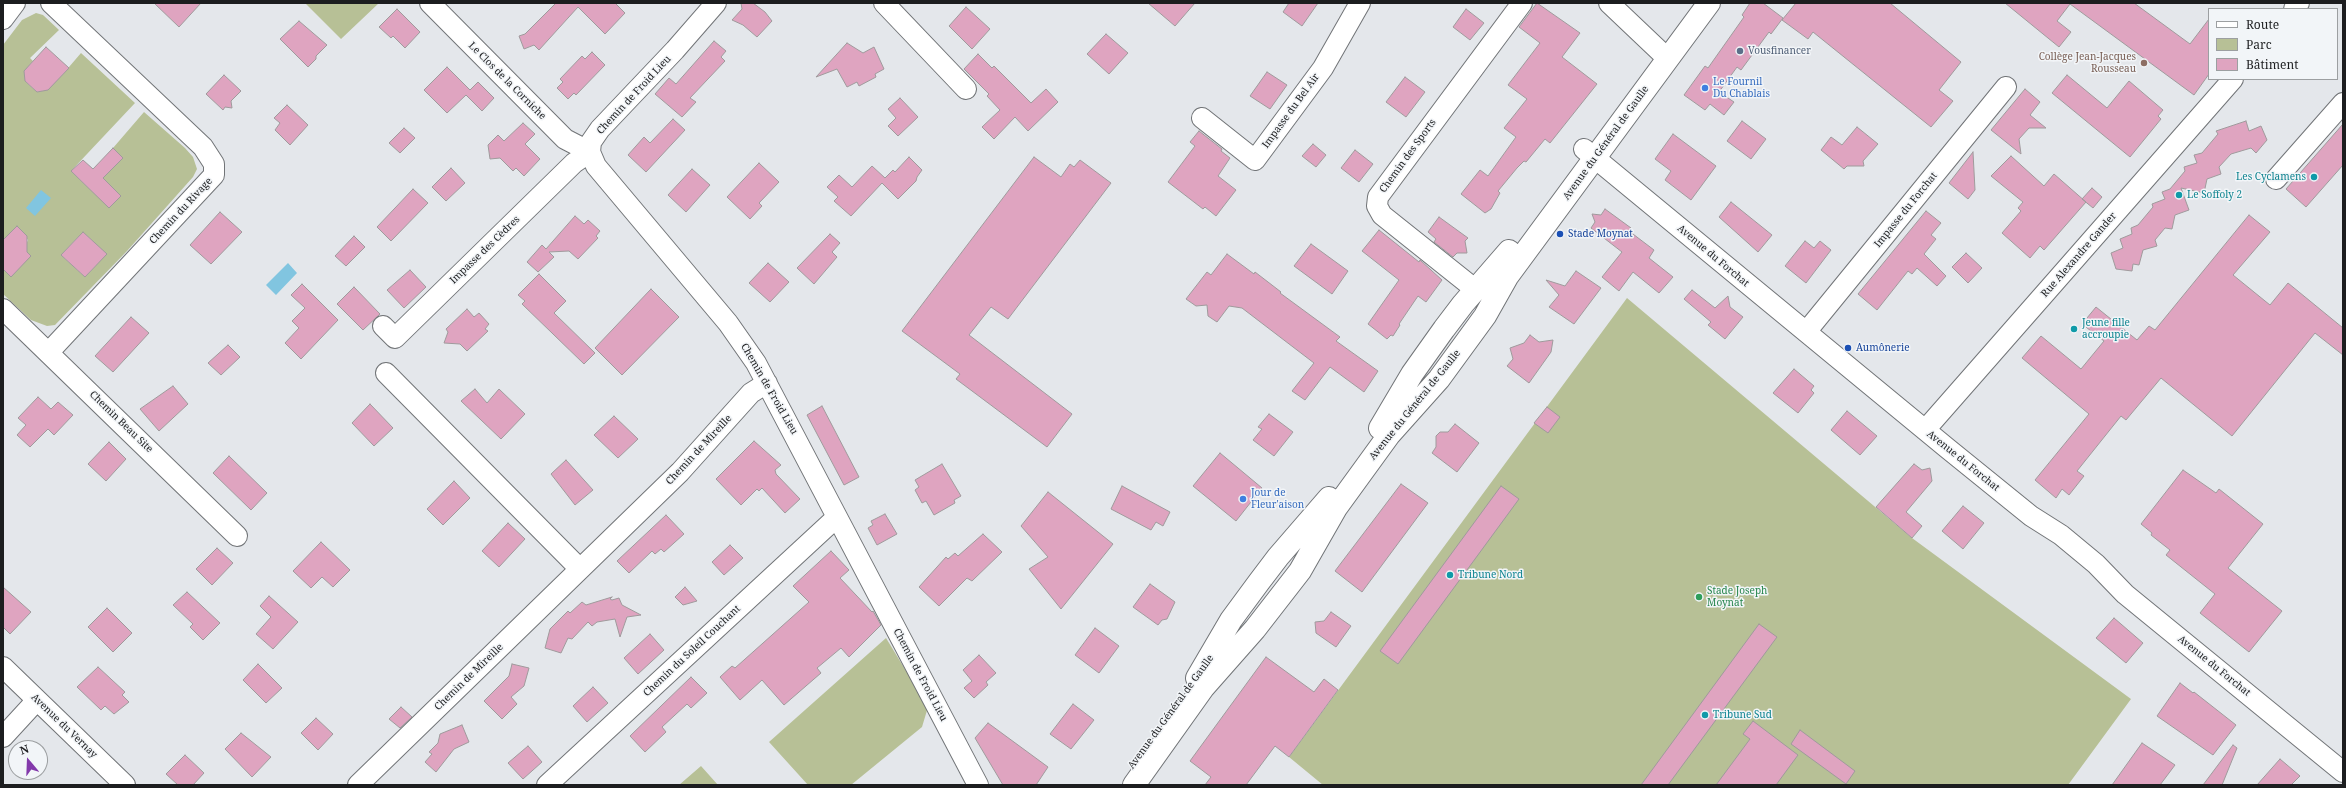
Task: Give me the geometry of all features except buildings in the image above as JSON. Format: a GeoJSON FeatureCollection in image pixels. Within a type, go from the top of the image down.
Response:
{"type":"FeatureCollection","features":[{"type":"Feature","properties":{"kind":"main road","name":"Avenue du Général de Gaulle"},"geometry":{"type":"LineString","coordinates":[[1663,55],[1693,3]]}},
{"type":"Feature","properties":{"kind":"main road","name":"Avenue du Général de Gaulle"},"geometry":{"type":"LineString","coordinates":[[1134,785],[1203,688],[1267,614],[1300,571],[1344,497],[1389,435],[1447,368],[1470,337],[1503,283],[1590,154],[1663,55],[1709,3]]}},
{"type":"Feature","properties":{"kind":"main road","name":"Avenue du Général de Gaulle"},"geometry":{"type":"LineString","coordinates":[[1119,785],[1203,670],[1231,620],[1246,599],[1329,499],[1388,418],[1412,374],[1450,322],[1590,154]]}},
{"type":"Feature","properties":{"kind":"main road"},"geometry":{"type":"LineString","coordinates":[[1450,322],[1470,337]]}},
{"type":"Feature","properties":{"kind":"main road"},"geometry":{"type":"LineString","coordinates":[[1427,354],[1447,368]]}},
{"type":"Feature","properties":{"kind":"main road"},"geometry":{"type":"LineString","coordinates":[[1268,571],[1288,586]]}},
{"type":"Feature","properties":{"kind":"main road"},"geometry":{"type":"LineString","coordinates":[[1246,599],[1267,614]]}},
{"type":"Feature","properties":{"kind":"street"},"geometry":{"type":"LineString","coordinates":[[3,19],[15,3]]}},
{"type":"Feature","properties":{"kind":"street","name":"Chemin du Rivage"},"geometry":{"type":"LineString","coordinates":[[49,352],[214,175],[214,164],[202,147],[51,3]]}},
{"type":"Feature","properties":{"kind":"street","name":"Le Clos de la Corniche"},"geometry":{"type":"LineString","coordinates":[[430,3],[565,139],[590,152]]}},
{"type":"Feature","properties":{"kind":"street","name":"Chemin de Froid Lieu"},"geometry":{"type":"LineString","coordinates":[[716,3],[675,50],[600,129],[591,142],[590,152],[596,166],[728,322],[767,383],[978,785]]}},
{"type":"Feature","properties":{"kind":"street"},"geometry":{"type":"LineString","coordinates":[[884,3],[966,89]]}},
{"type":"Feature","properties":{"kind":"street","name":"Impasse du Bel Air"},"geometry":{"type":"LineString","coordinates":[[1202,118],[1255,160],[1323,68],[1360,3]]}},
{"type":"Feature","properties":{"kind":"street","name":"Chemin des Sports"},"geometry":{"type":"LineString","coordinates":[[1476,290],[1382,215],[1377,206],[1378,197],[1522,3]]}},
{"type":"Feature","properties":{"kind":"street"},"geometry":{"type":"LineString","coordinates":[[1609,3],[1663,55]]}},
{"type":"Feature","properties":{"kind":"street","name":"Rue Alexandre Gander"},"geometry":{"type":"LineString","coordinates":[[1925,430],[2232,80]]}},
{"type":"Feature","properties":{"kind":"street","name":"Impasse du Forchat"},"geometry":{"type":"LineString","coordinates":[[1806,332],[2006,87]]}},
{"type":"Feature","properties":{"kind":"street"},"geometry":{"type":"LineString","coordinates":[[2276,179],[2343,104]]}},
{"type":"Feature","properties":{"kind":"street","name":"Impasse des Cèdres"},"geometry":{"type":"LineString","coordinates":[[383,326],[395,338],[574,163],[590,152]]}},
{"type":"Feature","properties":{"kind":"street","name":"Avenue du Forchat"},"geometry":{"type":"LineString","coordinates":[[1590,154],[2031,516],[2061,535],[2096,564],[2125,594],[2343,772]]}},
{"type":"Feature","properties":{"kind":"street","name":"Chemin Beau Site"},"geometry":{"type":"LineString","coordinates":[[3,309],[237,536]]}},
{"type":"Feature","properties":{"kind":"street"},"geometry":{"type":"LineString","coordinates":[[386,373],[580,570]]}},
{"type":"Feature","properties":{"kind":"street","name":"Chemin de Mireille"},"geometry":{"type":"LineString","coordinates":[[358,785],[680,472],[751,393],[767,383]]}},
{"type":"Feature","properties":{"kind":"street","name":"Chemin du Soleil Couchant"},"geometry":{"type":"LineString","coordinates":[[547,785],[838,517]]}},
{"type":"Feature","properties":{"kind":"street","name":"Avenue du Vernay"},"geometry":{"type":"LineString","coordinates":[[3,667],[125,785]]}},
{"type":"Feature","properties":{"kind":"street"},"geometry":{"type":"LineString","coordinates":[[3,736],[37,700]]}},
{"type":"Feature","properties":{"kind":"green space"},"geometry":{"type":"Polygon","coordinates":[[[305,3],[379,3],[341,39],[305,3]]]}},
{"type":"Feature","properties":{"kind":"green space"},"geometry":{"type":"Polygon","coordinates":[[[36,13],[43,15],[59,30],[30,58],[33,61],[28,67],[25,81],[37,92],[44,90],[63,74],[81,53],[135,103],[71,171],[109,207],[103,178],[122,158],[113,148],[144,112],[185,148],[193,157],[197,169],[193,177],[127,251],[55,325],[47,326],[31,320],[3,294],[3,269],[24,249],[28,240],[17,226],[3,240],[3,45],[22,20],[36,13]],[[83,232],[61,255],[85,277],[106,254],[83,232]]]}},
{"type":"Feature","properties":{"kind":"green space","name":"Stade Joseph Moynat"},"geometry":{"type":"Polygon","coordinates":[[[1627,298],[1912,538],[2131,699],[2068,785],[1323,785],[1289,757],[1627,298]]]}},
{"type":"Feature","properties":{"kind":"green space"},"geometry":{"type":"Polygon","coordinates":[[[886,638],[928,707],[922,727],[851,785],[808,785],[769,742],[886,638]]]}},
{"type":"Feature","properties":{"kind":"green space"},"geometry":{"type":"Polygon","coordinates":[[[701,766],[718,785],[679,785],[701,766]]]}},
{"type":"Feature","properties":{"kind":"water"},"geometry":{"type":"Polygon","coordinates":[[[41,190],[51,198],[35,216],[26,208],[41,190]]]}},
{"type":"Feature","properties":{"kind":"water"},"geometry":{"type":"Polygon","coordinates":[[[288,263],[297,273],[276,295],[266,285],[288,263]]]}},
{"type":"Feature","properties":{"kind":"place","name":"Vousfinancer"},"geometry":{"type":"Point","coordinates":[1740,51]}},
{"type":"Feature","properties":{"kind":"place","name":"Collège Jean-Jacques Rousseau"},"geometry":{"type":"Point","coordinates":[2144,63]}},
{"type":"Feature","properties":{"kind":"place","name":"Le Fournil Du Chablais"},"geometry":{"type":"Point","coordinates":[1705,88]}},
{"type":"Feature","properties":{"kind":"place","name":"Les Cyclamens"},"geometry":{"type":"Point","coordinates":[2314,177]}},
{"type":"Feature","properties":{"kind":"place","name":"Le Soffoly 2"},"geometry":{"type":"Point","coordinates":[2179,195]}},
{"type":"Feature","properties":{"kind":"place","name":"Stade Moynat"},"geometry":{"type":"Point","coordinates":[1560,234]}},
{"type":"Feature","properties":{"kind":"place","name":"Jeune fille accroupie"},"geometry":{"type":"Point","coordinates":[2074,329]}},
{"type":"Feature","properties":{"kind":"place","name":"Aumônerie"},"geometry":{"type":"Point","coordinates":[1848,348]}},
{"type":"Feature","properties":{"kind":"place","name":"Jour de Fleur'aison"},"geometry":{"type":"Point","coordinates":[1243,499]}},
{"type":"Feature","properties":{"kind":"place","name":"Tribune Nord"},"geometry":{"type":"Point","coordinates":[1450,575]}},
{"type":"Feature","properties":{"kind":"place","name":"Stade Joseph Moynat"},"geometry":{"type":"Point","coordinates":[1699,597]}},
{"type":"Feature","properties":{"kind":"place","name":"Tribune Sud"},"geometry":{"type":"Point","coordinates":[1705,715]}}]}
